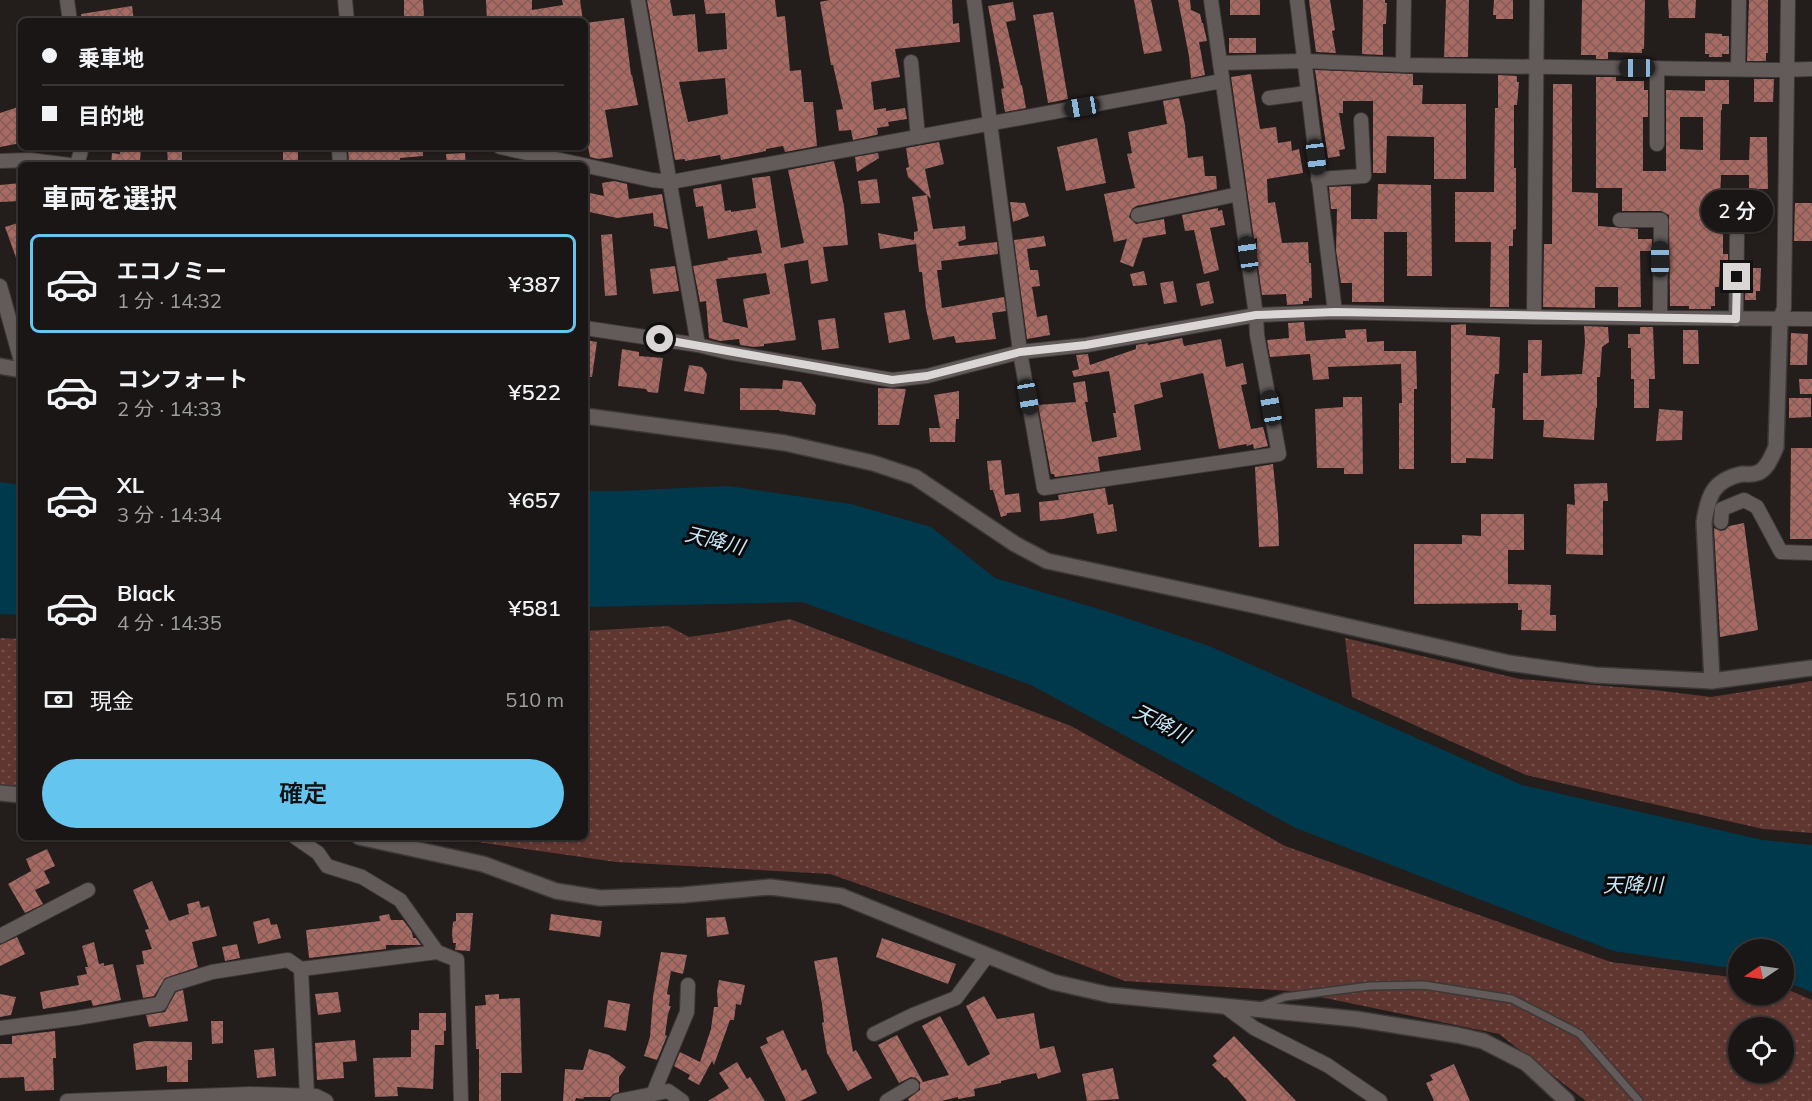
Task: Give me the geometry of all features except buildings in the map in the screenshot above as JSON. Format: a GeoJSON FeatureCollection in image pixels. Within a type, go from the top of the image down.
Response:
{"type":"FeatureCollection","features":[{"type":"Feature","properties":{"kind":"street"},"geometry":{"type":"LineString","coordinates":[[67,0],[70,18]]}},
{"type":"Feature","properties":{"kind":"street"},"geometry":{"type":"LineString","coordinates":[[345,0],[347,18]]}},
{"type":"Feature","properties":{"kind":"street"},"geometry":{"type":"LineString","coordinates":[[638,0],[698,345]]}},
{"type":"Feature","properties":{"kind":"street"},"geometry":{"type":"LineString","coordinates":[[974,0],[1020,352],[1044,489],[1279,454],[1259,351],[1256,315],[1211,0]]}},
{"type":"Feature","properties":{"kind":"street"},"geometry":{"type":"LineString","coordinates":[[1297,0],[1335,312]]}},
{"type":"Feature","properties":{"kind":"street"},"geometry":{"type":"LineString","coordinates":[[1403,65],[1404,0]]}},
{"type":"Feature","properties":{"kind":"street"},"geometry":{"type":"LineString","coordinates":[[1534,317],[1536,0]]}},
{"type":"Feature","properties":{"kind":"street"},"geometry":{"type":"LineString","coordinates":[[1738,69],[1739,0]]}},
{"type":"Feature","properties":{"kind":"street"},"geometry":{"type":"LineString","coordinates":[[1712,681],[1704,522],[1707,500],[1713,490],[1723,481],[1741,475],[1758,473],[1769,463],[1776,447],[1780,319],[1784,308],[1788,0]]}},
{"type":"Feature","properties":{"kind":"street"},"geometry":{"type":"LineString","coordinates":[[1220,63],[1304,61],[1403,65],[1812,69]]}},
{"type":"Feature","properties":{"kind":"street"},"geometry":{"type":"LineString","coordinates":[[911,62],[918,137]]}},
{"type":"Feature","properties":{"kind":"street"},"geometry":{"type":"LineString","coordinates":[[1657,69],[1657,144]]}},
{"type":"Feature","properties":{"kind":"street"},"geometry":{"type":"LineString","coordinates":[[588,166],[671,182],[1222,81]]}},
{"type":"Feature","properties":{"kind":"street"},"geometry":{"type":"LineString","coordinates":[[1269,98],[1307,93]]}},
{"type":"Feature","properties":{"kind":"street"},"geometry":{"type":"LineString","coordinates":[[1318,179],[1364,176],[1361,120]]}},
{"type":"Feature","properties":{"kind":"street"},"geometry":{"type":"LineString","coordinates":[[514,150],[569,162]]}},
{"type":"Feature","properties":{"kind":"street"},"geometry":{"type":"LineString","coordinates":[[0,161],[46,162]]}},
{"type":"Feature","properties":{"kind":"street"},"geometry":{"type":"LineString","coordinates":[[1138,215],[1239,194]]}},
{"type":"Feature","properties":{"kind":"street"},"geometry":{"type":"LineString","coordinates":[[1620,220],[1660,220],[1660,318]]}},
{"type":"Feature","properties":{"kind":"street"},"geometry":{"type":"LineString","coordinates":[[1736,319],[1737,236]]}},
{"type":"Feature","properties":{"kind":"street"},"geometry":{"type":"LineString","coordinates":[[0,286],[18,350]]}},
{"type":"Feature","properties":{"kind":"street"},"geometry":{"type":"LineString","coordinates":[[588,328],[698,345],[892,380],[927,376],[1020,352],[1086,345],[1256,315],[1335,312],[1534,317],[1812,319]]}},
{"type":"Feature","properties":{"kind":"street"},"geometry":{"type":"LineString","coordinates":[[0,366],[18,369]]}},
{"type":"Feature","properties":{"kind":"street"},"geometry":{"type":"LineString","coordinates":[[588,416],[785,443],[873,463],[915,477],[1015,544],[1047,561],[1509,663],[1595,675],[1712,681],[1812,668]]}},
{"type":"Feature","properties":{"kind":"street"},"geometry":{"type":"LineString","coordinates":[[1721,522],[1722,509],[1744,500],[1757,507],[1781,552],[1812,553]]}},
{"type":"Feature","properties":{"kind":"street"},"geometry":{"type":"LineString","coordinates":[[0,793],[18,795]]}},
{"type":"Feature","properties":{"kind":"street"},"geometry":{"type":"LineString","coordinates":[[299,840],[318,853],[327,866],[362,877],[400,900],[437,952]]}},
{"type":"Feature","properties":{"kind":"street"},"geometry":{"type":"LineString","coordinates":[[373,840],[483,864],[556,891],[600,898],[683,895],[770,887],[841,896],[1053,982],[1110,995],[1356,1019],[1483,1041],[1526,1064],[1567,1101]]}},
{"type":"Feature","properties":{"kind":"street"},"geometry":{"type":"LineString","coordinates":[[0,936],[88,890]]}},
{"type":"Feature","properties":{"kind":"street"},"geometry":{"type":"LineString","coordinates":[[0,1028],[160,1004],[170,985],[212,972],[288,960],[301,969],[437,952],[457,960],[460,1101]]}},
{"type":"Feature","properties":{"kind":"street"},"geometry":{"type":"LineString","coordinates":[[874,1034],[956,998],[987,956]]}},
{"type":"Feature","properties":{"kind":"street"},"geometry":{"type":"LineString","coordinates":[[301,969],[306,1095]]}},
{"type":"Feature","properties":{"kind":"street"},"geometry":{"type":"LineString","coordinates":[[653,1094],[687,1012],[688,985]]}},
{"type":"Feature","properties":{"kind":"street"},"geometry":{"type":"LineString","coordinates":[[1226,1007],[1254,1028],[1327,1065],[1380,1101]]}},
{"type":"Feature","properties":{"kind":"street"},"geometry":{"type":"LineString","coordinates":[[887,1101],[912,1086]]}},
{"type":"Feature","properties":{"kind":"street"},"geometry":{"type":"LineString","coordinates":[[618,1101],[668,1091],[682,1101]]}},
{"type":"Feature","properties":{"kind":"street"},"geometry":{"type":"LineString","coordinates":[[67,1101],[186,1099],[250,1094],[316,1095],[326,1101]]}},
{"type":"Feature","properties":{"kind":"lane"},"geometry":{"type":"LineString","coordinates":[[1253,1009],[1285,997],[1370,986],[1424,985],[1512,999],[1580,1034],[1639,1101]]}},
{"type":"Feature","properties":{"kind":"shaded area"},"geometry":{"type":"Polygon","coordinates":[[[790,619],[1071,726],[1285,846],[1611,962],[1728,977],[1728,1005],[1794,1005],[1794,992],[1812,1000],[1812,1101],[1586,1101],[1499,1034],[1291,991],[1125,981],[982,927],[830,874],[616,862],[464,840],[588,840],[588,631],[668,626],[689,637],[790,619]]]}},
{"type":"Feature","properties":{"kind":"shaded area"},"geometry":{"type":"Polygon","coordinates":[[[0,638],[18,639],[18,787],[0,785],[0,638]]]}},
{"type":"Feature","properties":{"kind":"shaded area"},"geometry":{"type":"Polygon","coordinates":[[[1345,638],[1520,679],[1711,697],[1812,681],[1812,833],[1763,829],[1526,775],[1352,697],[1345,638]]]}},
{"type":"Feature","properties":{"kind":"water"},"geometry":{"type":"Polygon","coordinates":[[[0,482],[18,485],[18,615],[0,614],[0,482]]]}},
{"type":"Feature","properties":{"kind":"water","name":"天降川"},"geometry":{"type":"Polygon","coordinates":[[[728,486],[851,504],[931,527],[995,578],[1102,610],[1209,646],[1522,785],[1763,840],[1812,845],[1812,992],[1794,985],[1794,939],[1728,939],[1728,968],[1613,951],[1296,828],[1031,685],[802,602],[588,607],[588,491],[728,486]]]}},
{"type":"Feature","properties":{"kind":"route"},"geometry":{"type":"LineString","coordinates":[[660,339],[892,380],[927,376],[1020,352],[1086,345],[1256,315],[1335,312],[1736,319],[1737,277]]}}]}
